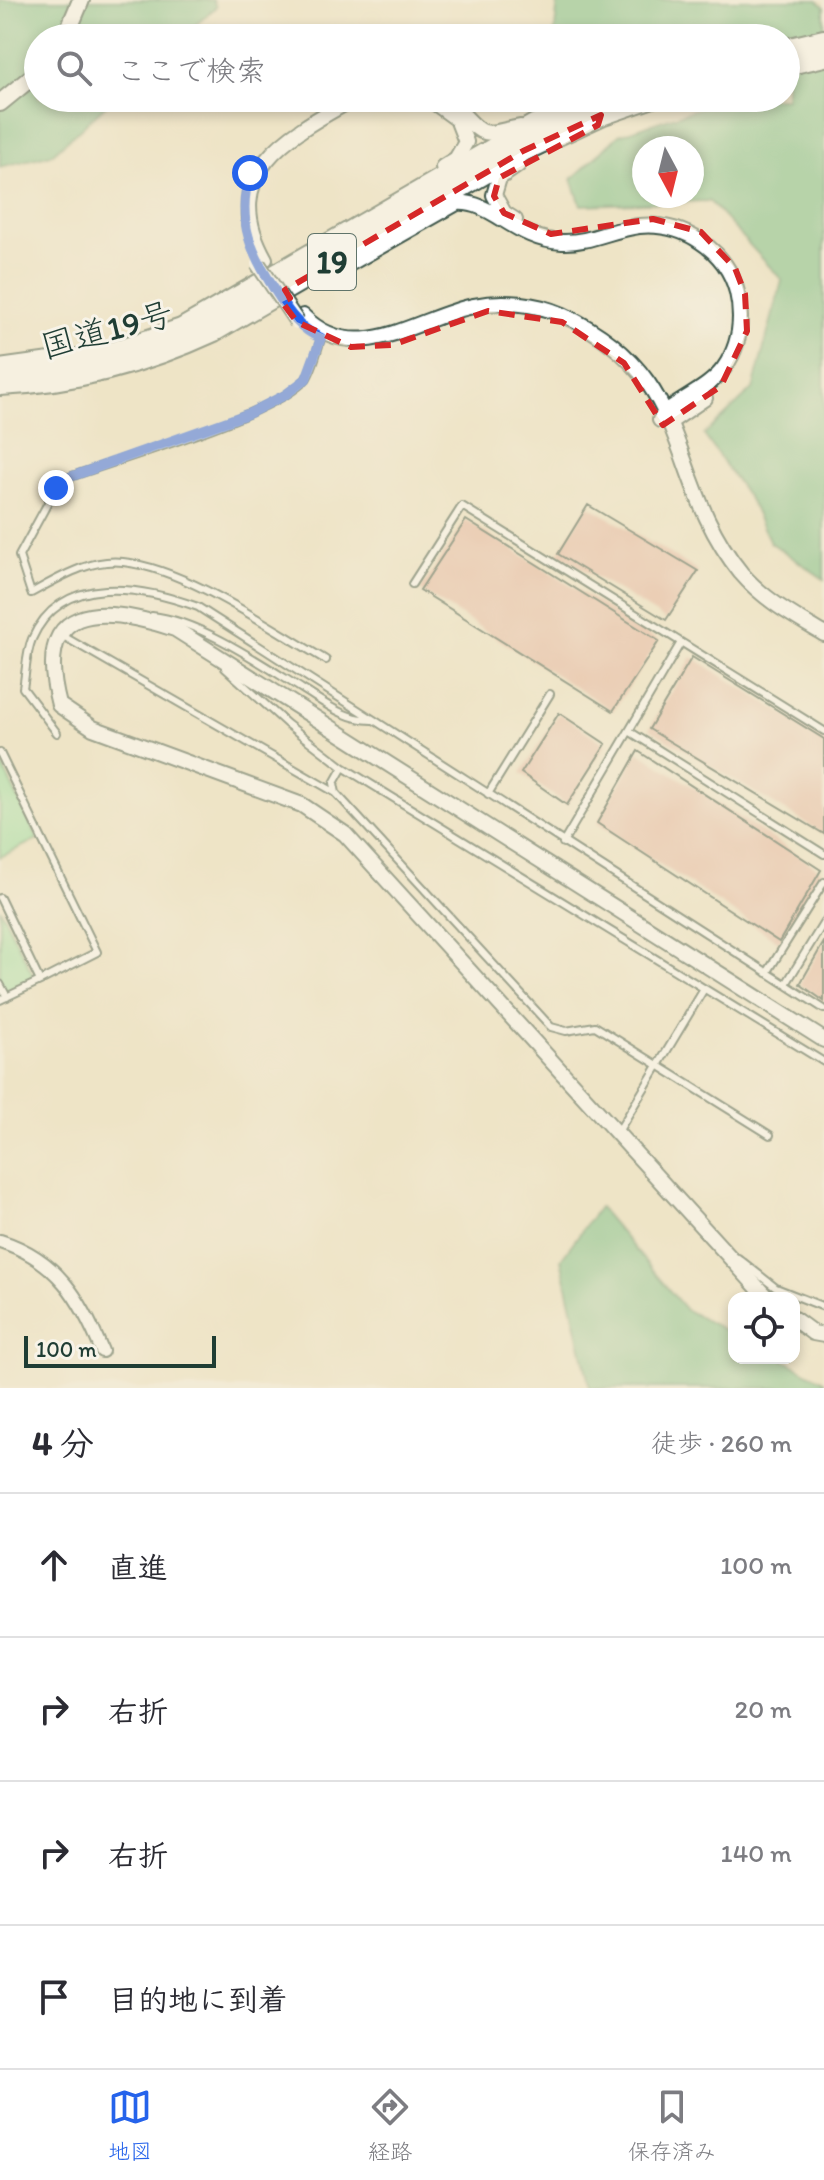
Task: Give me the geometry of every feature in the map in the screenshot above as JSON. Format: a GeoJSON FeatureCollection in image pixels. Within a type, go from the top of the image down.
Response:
{"type":"FeatureCollection","features":[{"type":"Feature","properties":{"kind":"highway"},"geometry":{"type":"LineString","coordinates":[[800,46],[824,40]]}},
{"type":"Feature","properties":{"kind":"highway"},"geometry":{"type":"LineString","coordinates":[[800,62],[824,56]]}},
{"type":"Feature","properties":{"kind":"highway","name":"国道19号"},"geometry":{"type":"LineString","coordinates":[[0,370],[101,356],[155,339],[208,315],[536,124],[581,112]]}},
{"type":"Feature","properties":{"kind":"highway","name":"国道19号"},"geometry":{"type":"LineString","coordinates":[[0,385],[85,375],[142,360],[214,331],[592,112]]}},
{"type":"Feature","properties":{"kind":"main road"},"geometry":{"type":"LineString","coordinates":[[71,24],[81,0]]}},
{"type":"Feature","properties":{"kind":"main road"},"geometry":{"type":"LineString","coordinates":[[0,103],[24,83]]}},
{"type":"Feature","properties":{"kind":"street"},"geometry":{"type":"LineString","coordinates":[[316,112],[278,136],[250,173],[243,213],[248,240],[300,319],[322,335],[365,341],[401,333],[471,306],[513,303],[546,309],[601,335],[626,353],[654,389],[682,466],[688,469],[719,539],[741,573],[776,606],[824,634]]}},
{"type":"Feature","properties":{"kind":"street"},"geometry":{"type":"LineString","coordinates":[[261,262],[251,224],[251,201],[263,163],[294,132],[330,112]]}},
{"type":"Feature","properties":{"kind":"street"},"geometry":{"type":"LineString","coordinates":[[335,243],[362,218],[463,152],[466,142],[457,119],[447,112]]}},
{"type":"Feature","properties":{"kind":"street"},"geometry":{"type":"LineString","coordinates":[[459,112],[480,132],[494,135],[536,124]]}},
{"type":"Feature","properties":{"kind":"street"},"geometry":{"type":"LineString","coordinates":[[601,112],[598,125],[508,171],[499,178],[494,195],[504,213],[542,232],[578,233],[639,219],[667,221],[701,232],[727,256],[745,294],[748,318],[742,349],[721,386],[665,417]]}},
{"type":"Feature","properties":{"kind":"street"},"geometry":{"type":"LineString","coordinates":[[214,331],[231,332],[457,203],[482,205],[512,228],[551,241],[580,241],[640,226],[665,227],[696,239],[720,259],[734,284],[740,318],[736,346],[715,380],[665,417]]}},
{"type":"Feature","properties":{"kind":"street"},"geometry":{"type":"LineString","coordinates":[[761,1292],[345,834],[302,805],[93,728],[59,705],[50,670],[60,634],[84,615],[130,614],[175,629],[824,1040]]}},
{"type":"Feature","properties":{"kind":"street"},"geometry":{"type":"LineString","coordinates":[[0,1241],[56,1273],[71,1287],[102,1351]]}},
{"type":"Feature","properties":{"kind":"street"},"geometry":{"type":"LineString","coordinates":[[800,1323],[813,1333],[824,1335]]}},
{"type":"Feature","properties":{"kind":"lane"},"geometry":{"type":"LineString","coordinates":[[322,335],[306,379],[285,395],[250,413],[70,477],[56,488],[19,556],[31,593],[75,569],[120,561],[174,574],[326,660]]}},
{"type":"Feature","properties":{"kind":"lane"},"geometry":{"type":"LineString","coordinates":[[412,584],[462,506],[824,731]]}},
{"type":"Feature","properties":{"kind":"lane"},"geometry":{"type":"LineString","coordinates":[[57,733],[23,688],[32,640],[51,609],[77,597],[122,587],[165,595],[198,607],[824,1009]]}},
{"type":"Feature","properties":{"kind":"lane"},"geometry":{"type":"LineString","coordinates":[[130,614],[160,617],[186,626],[267,668],[347,717],[374,720]]}},
{"type":"Feature","properties":{"kind":"lane"},"geometry":{"type":"LineString","coordinates":[[60,634],[336,793],[551,1027],[566,1031],[595,1026],[770,1135]]}},
{"type":"Feature","properties":{"kind":"lane"},"geometry":{"type":"LineString","coordinates":[[563,843],[680,644]]}},
{"type":"Feature","properties":{"kind":"lane"},"geometry":{"type":"LineString","coordinates":[[202,647],[287,724],[343,767],[824,1062]]}},
{"type":"Feature","properties":{"kind":"lane"},"geometry":{"type":"LineString","coordinates":[[488,794],[550,694]]}},
{"type":"Feature","properties":{"kind":"lane"},"geometry":{"type":"LineString","coordinates":[[629,731],[824,854]]}},
{"type":"Feature","properties":{"kind":"lane"},"geometry":{"type":"LineString","coordinates":[[0,753],[97,952],[3,999],[0,984]]}},
{"type":"Feature","properties":{"kind":"lane"},"geometry":{"type":"LineString","coordinates":[[336,793],[334,783],[343,767]]}},
{"type":"Feature","properties":{"kind":"lane"},"geometry":{"type":"LineString","coordinates":[[767,973],[824,882]]}},
{"type":"Feature","properties":{"kind":"lane"},"geometry":{"type":"LineString","coordinates":[[0,898],[40,981]]}},
{"type":"Feature","properties":{"kind":"lane"},"geometry":{"type":"LineString","coordinates":[[786,984],[824,922]]}},
{"type":"Feature","properties":{"kind":"lane"},"geometry":{"type":"LineString","coordinates":[[616,1135],[704,989]]}},
{"type":"Feature","properties":{"kind":"lane"},"geometry":{"type":"LineString","coordinates":[[716,1245],[748,1264],[776,1288],[824,1307]]}},
{"type":"Feature","properties":{"kind":"highlighted area"},"geometry":{"type":"Polygon","coordinates":[[[601,115],[598,125],[499,178],[494,196],[504,213],[551,234],[653,219],[701,232],[735,268],[745,294],[747,331],[721,386],[663,425],[624,363],[562,322],[488,311],[392,345],[351,347],[297,322],[282,302],[290,298],[285,290],[523,151],[601,115]]]}},
{"type":"Feature","properties":{"kind":"green space"},"geometry":{"type":"Polygon","coordinates":[[[0,0],[213,0],[216,7],[197,24],[24,24],[24,112],[98,112],[52,154],[0,167],[0,0]]]}},
{"type":"Feature","properties":{"kind":"green space"},"geometry":{"type":"Polygon","coordinates":[[[558,0],[817,0],[824,7],[824,579],[770,542],[749,499],[704,435],[753,389],[782,280],[709,201],[704,201],[704,136],[632,136],[632,203],[581,205],[572,179],[619,135],[687,112],[800,112],[800,24],[555,24],[558,0]]]}},
{"type":"Feature","properties":{"kind":"green space"},"geometry":{"type":"Polygon","coordinates":[[[0,761],[38,839],[0,857],[0,761]]]}},
{"type":"Feature","properties":{"kind":"green space"},"geometry":{"type":"Polygon","coordinates":[[[0,908],[35,979],[0,996],[0,908]]]}},
{"type":"Feature","properties":{"kind":"green space"},"geometry":{"type":"Polygon","coordinates":[[[599,1207],[686,1310],[728,1332],[728,1364],[791,1364],[824,1381],[824,1388],[590,1388],[561,1259],[599,1207]]]}},
{"type":"Feature","properties":{"kind":"building"},"geometry":{"type":"Polygon","coordinates":[[[588,505],[698,571],[666,620],[558,554],[588,505]]]}},
{"type":"Feature","properties":{"kind":"building"},"geometry":{"type":"Polygon","coordinates":[[[466,520],[659,641],[613,711],[420,590],[466,520]]]}},
{"type":"Feature","properties":{"kind":"building"},"geometry":{"type":"Polygon","coordinates":[[[692,657],[824,739],[824,834],[649,729],[692,657]]]}},
{"type":"Feature","properties":{"kind":"building"},"geometry":{"type":"Polygon","coordinates":[[[559,713],[606,744],[567,805],[521,773],[559,713]]]}},
{"type":"Feature","properties":{"kind":"building"},"geometry":{"type":"Polygon","coordinates":[[[638,751],[821,870],[779,942],[597,823],[638,751]]]}},
{"type":"Feature","properties":{"kind":"building"},"geometry":{"type":"Polygon","coordinates":[[[824,942],[824,1001],[800,984],[824,942]]]}},
{"type":"Feature","properties":{"kind":"route"},"geometry":{"type":"LineString","coordinates":[[56,488],[70,477],[250,413],[285,395],[306,379],[321,338],[288,312],[252,252],[243,213],[250,173]]}}]}
